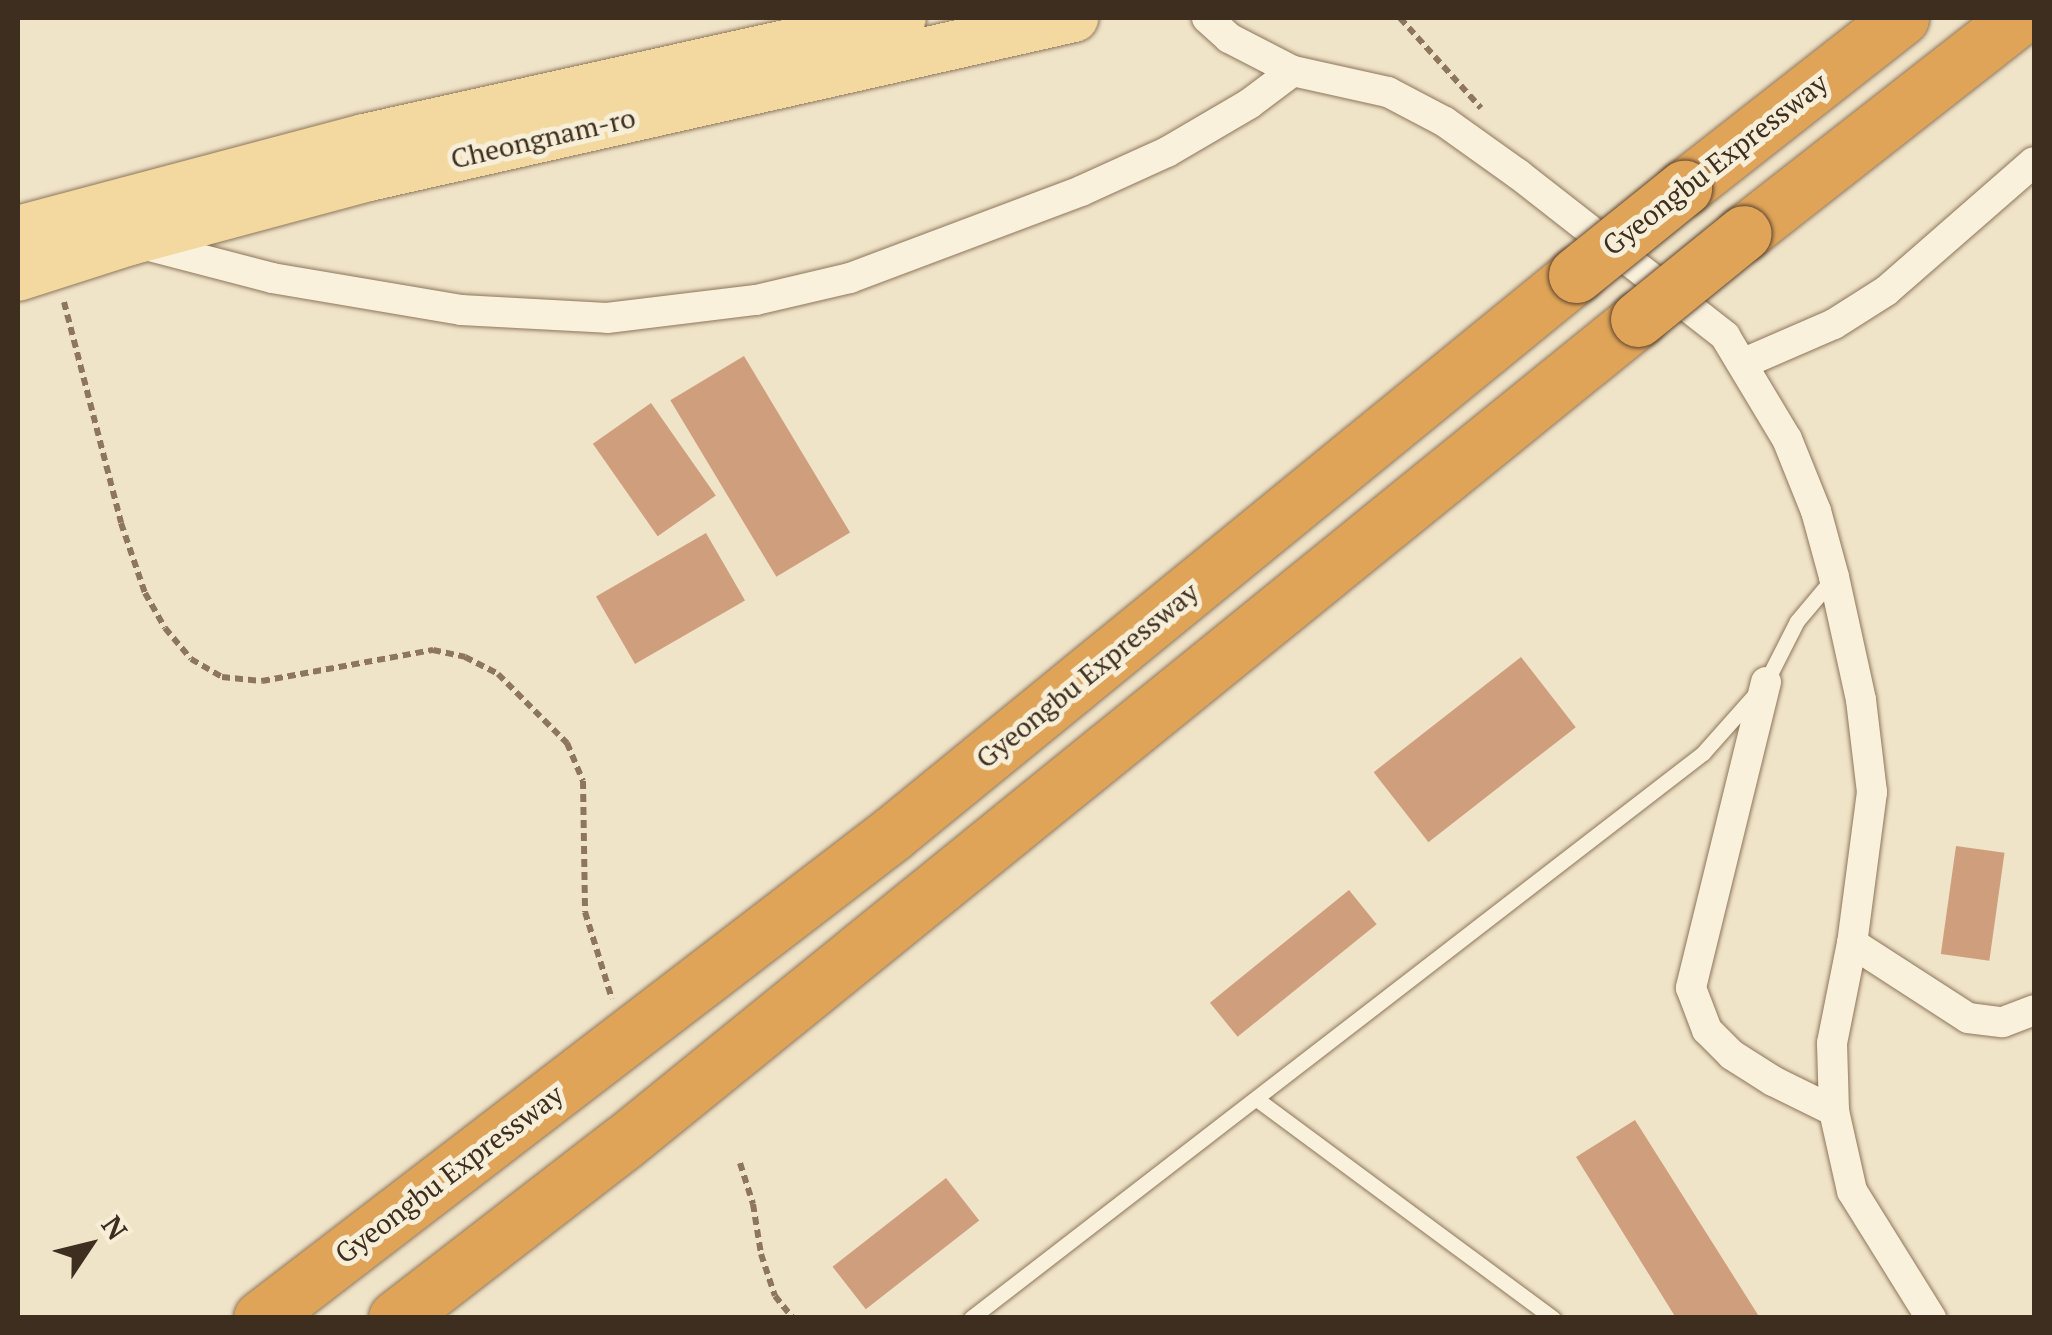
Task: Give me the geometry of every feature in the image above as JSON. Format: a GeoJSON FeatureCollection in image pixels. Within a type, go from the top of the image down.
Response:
{"type":"FeatureCollection","features":[{"type":"Feature","properties":{"kind":"highway","name":"Gyeongbu Expressway"},"geometry":{"type":"LineString","coordinates":[[260,1318],[893,833],[1576,274],[1901,18]]}},
{"type":"Feature","properties":{"kind":"highway"},"geometry":{"type":"LineString","coordinates":[[396,1318],[624,1142],[1744,233],[2018,18]]}},
{"type":"Feature","properties":{"kind":"highway"},"geometry":{"type":"LineString","coordinates":[[442,1318],[624,1142]]}},
{"type":"Feature","properties":{"kind":"main road","name":"Cheongnam-ro"},"geometry":{"type":"LineString","coordinates":[[23,255],[364,138],[902,18]]}},
{"type":"Feature","properties":{"kind":"main road","name":"Cheongnam-ro"},"geometry":{"type":"LineString","coordinates":[[23,255],[130,241],[369,177],[1074,18]]}},
{"type":"Feature","properties":{"kind":"street"},"geometry":{"type":"LineString","coordinates":[[1207,18],[1229,38],[1293,71],[1388,92],[1445,122],[1725,336],[1744,363],[1794,457],[1816,511],[1861,700],[1872,792],[1852,943],[1832,1043],[1834,1111],[1852,1190],[1931,1318]]}},
{"type":"Feature","properties":{"kind":"street"},"geometry":{"type":"LineString","coordinates":[[130,241],[272,278],[460,310],[607,318],[756,300],[850,278],[1081,191],[1167,152],[1249,104],[1293,71]]}},
{"type":"Feature","properties":{"kind":"street"},"geometry":{"type":"LineString","coordinates":[[1744,363],[1834,324],[1886,291],[2034,162]]}},
{"type":"Feature","properties":{"kind":"street"},"geometry":{"type":"LineString","coordinates":[[1766,682],[1690,988],[1707,1030],[1732,1054],[1772,1081],[1834,1111]]}},
{"type":"Feature","properties":{"kind":"street"},"geometry":{"type":"LineString","coordinates":[[1852,943],[1968,1018],[2003,1022],[2034,1010]]}},
{"type":"Feature","properties":{"kind":"lane"},"geometry":{"type":"LineString","coordinates":[[971,1318],[1703,753],[1766,682],[1796,620],[1834,577]]}},
{"type":"Feature","properties":{"kind":"lane"},"geometry":{"type":"LineString","coordinates":[[1258,1100],[1553,1318]]}},
{"type":"Feature","properties":{"kind":"path"},"geometry":{"type":"LineString","coordinates":[[1400,18],[1484,111]]}},
{"type":"Feature","properties":{"kind":"path"},"geometry":{"type":"LineString","coordinates":[[23,255],[64,301],[121,523],[145,594],[165,628],[191,659],[222,676],[262,680],[433,650],[466,656],[498,674],[567,743],[583,781],[586,912],[612,999]]}},
{"type":"Feature","properties":{"kind":"path"},"geometry":{"type":"LineString","coordinates":[[740,1163],[770,1282],[793,1318]]}},
{"type":"Feature","properties":{"kind":"building"},"geometry":{"type":"Polygon","coordinates":[[[744,356],[850,533],[776,577],[670,400],[744,356]]]}},
{"type":"Feature","properties":{"kind":"building"},"geometry":{"type":"Polygon","coordinates":[[[651,403],[716,496],[658,536],[593,444],[651,403]]]}},
{"type":"Feature","properties":{"kind":"building"},"geometry":{"type":"Polygon","coordinates":[[[706,533],[745,601],[635,664],[596,596],[706,533]]]}},
{"type":"Feature","properties":{"kind":"building"},"geometry":{"type":"Polygon","coordinates":[[[1521,657],[1576,727],[1428,842],[1374,772],[1521,657]]]}},
{"type":"Feature","properties":{"kind":"building"},"geometry":{"type":"Polygon","coordinates":[[[1956,846],[2005,853],[1989,961],[1941,954],[1956,846]]]}},
{"type":"Feature","properties":{"kind":"building"},"geometry":{"type":"Polygon","coordinates":[[[1349,890],[1377,924],[1238,1037],[1210,1003],[1349,890]]]}},
{"type":"Feature","properties":{"kind":"building"},"geometry":{"type":"Polygon","coordinates":[[[1635,1120],[1760,1318],[1676,1318],[1576,1157],[1635,1120]]]}},
{"type":"Feature","properties":{"kind":"building"},"geometry":{"type":"Polygon","coordinates":[[[946,1178],[979,1221],[866,1309],[833,1267],[946,1178]]]}}]}
